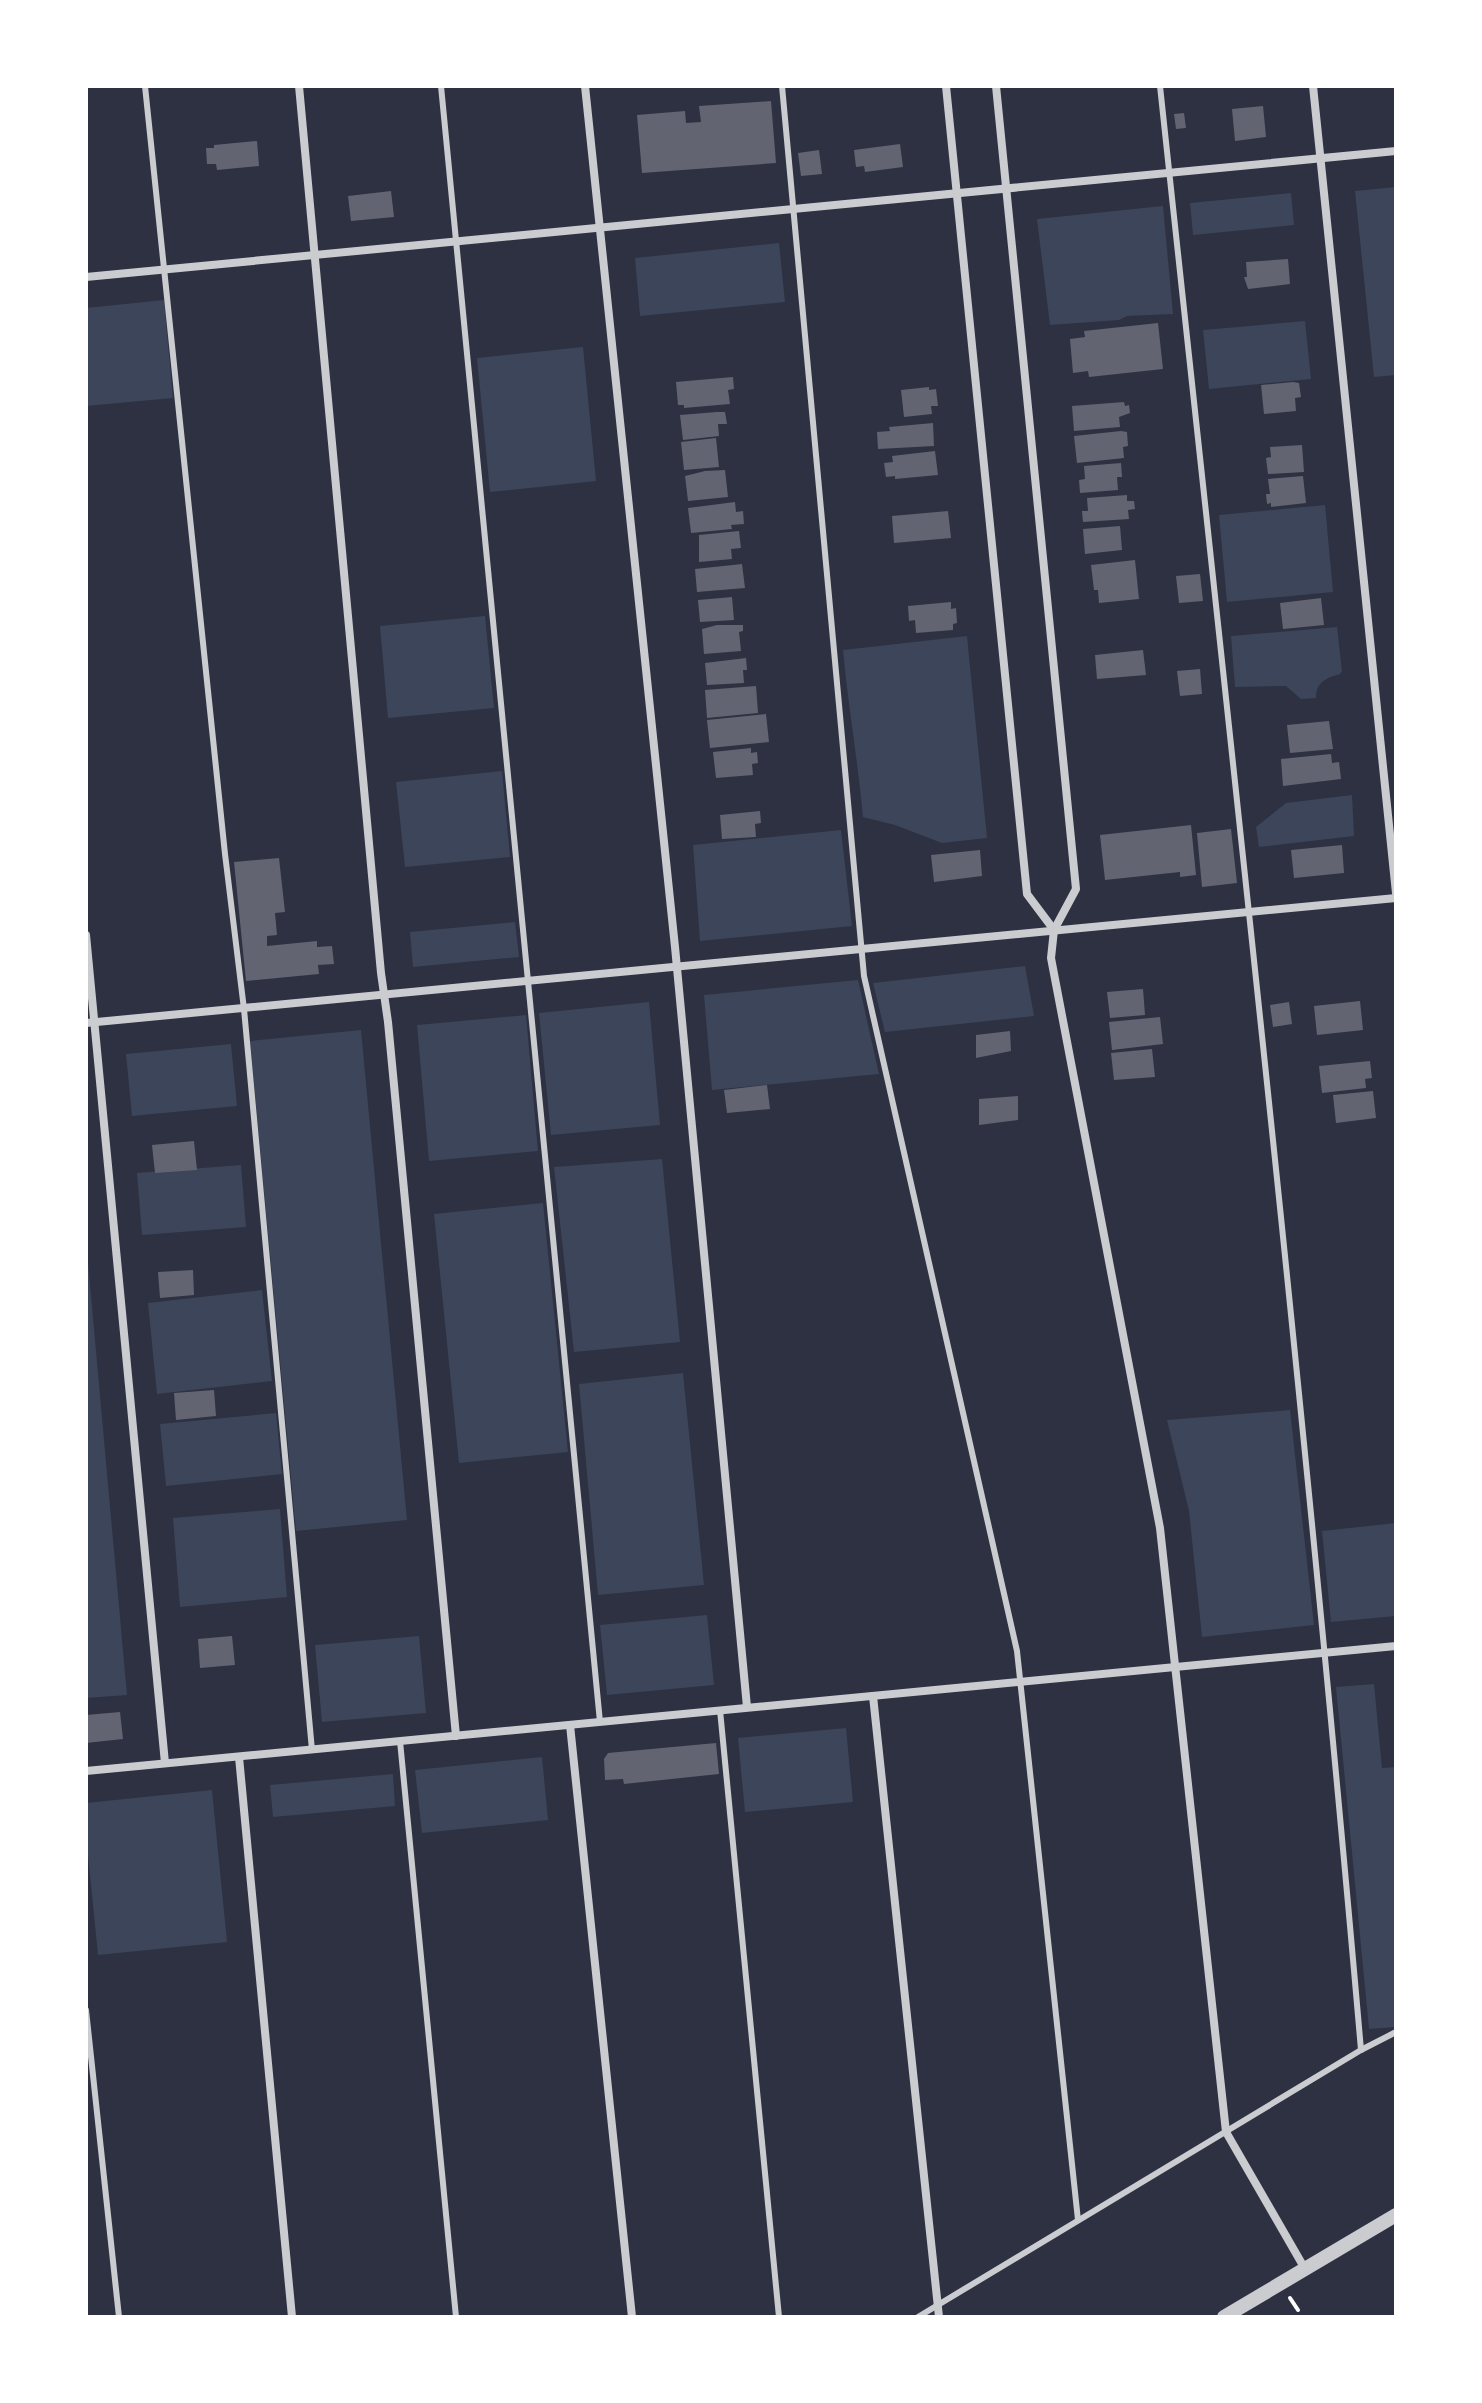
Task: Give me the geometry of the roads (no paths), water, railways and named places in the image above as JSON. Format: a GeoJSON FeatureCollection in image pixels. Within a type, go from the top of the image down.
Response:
{"type":"FeatureCollection","features":[{"type":"Feature","properties":{"kind":"street"},"geometry":{"type":"LineString","coordinates":[[299,86],[379,957],[456,1736]]}},
{"type":"Feature","properties":{"kind":"street"},"geometry":{"type":"LineString","coordinates":[[585,86],[676,966],[747,1707]]}},
{"type":"Feature","properties":{"kind":"street"},"geometry":{"type":"LineString","coordinates":[[946,86],[1027,894],[1054,930]]}},
{"type":"Feature","properties":{"kind":"street"},"geometry":{"type":"LineString","coordinates":[[996,86],[1076,889],[1054,930],[1051,958],[1160,1528],[1226,2132],[1305,2269]]}},
{"type":"Feature","properties":{"kind":"street"},"geometry":{"type":"LineString","coordinates":[[90,1023],[1396,896],[1313,86]]}},
{"type":"Feature","properties":{"kind":"street"},"geometry":{"type":"LineString","coordinates":[[86,277],[1396,151]]}},
{"type":"Feature","properties":{"kind":"street"},"geometry":{"type":"LineString","coordinates":[[86,935],[90,1023],[165,1763]]}},
{"type":"Feature","properties":{"kind":"street"},"geometry":{"type":"LineString","coordinates":[[86,1771],[1396,1646]]}},
{"type":"Feature","properties":{"kind":"street"},"geometry":{"type":"LineString","coordinates":[[873,1696],[939,2317]]}},
{"type":"Feature","properties":{"kind":"street"},"geometry":{"type":"LineString","coordinates":[[570,1725],[632,2317]]}},
{"type":"Feature","properties":{"kind":"street"},"geometry":{"type":"LineString","coordinates":[[239,1757],[292,2317]]}},
{"type":"Feature","properties":{"kind":"street"},"geometry":{"type":"LineString","coordinates":[[1224,2317],[1396,2215]]}},
{"type":"Feature","properties":{"kind":"lane"},"geometry":{"type":"LineString","coordinates":[[145,86],[244,1009],[312,1750]]}},
{"type":"Feature","properties":{"kind":"lane"},"geometry":{"type":"LineString","coordinates":[[441,86],[600,1722]]}},
{"type":"Feature","properties":{"kind":"lane"},"geometry":{"type":"LineString","coordinates":[[782,86],[864,976],[1017,1651],[1078,2220]]}},
{"type":"Feature","properties":{"kind":"lane"},"geometry":{"type":"LineString","coordinates":[[1160,86],[1250,912],[1326,1653],[1361,2050]]}},
{"type":"Feature","properties":{"kind":"lane"},"geometry":{"type":"LineString","coordinates":[[720,1710],[779,2317]]}},
{"type":"Feature","properties":{"kind":"lane"},"geometry":{"type":"LineString","coordinates":[[400,1741],[456,2317]]}},
{"type":"Feature","properties":{"kind":"lane"},"geometry":{"type":"LineString","coordinates":[[86,2010],[119,2317]]}},
{"type":"Feature","properties":{"kind":"lane"},"geometry":{"type":"LineString","coordinates":[[918,2317],[1361,2050],[1396,2032]]}}]}
